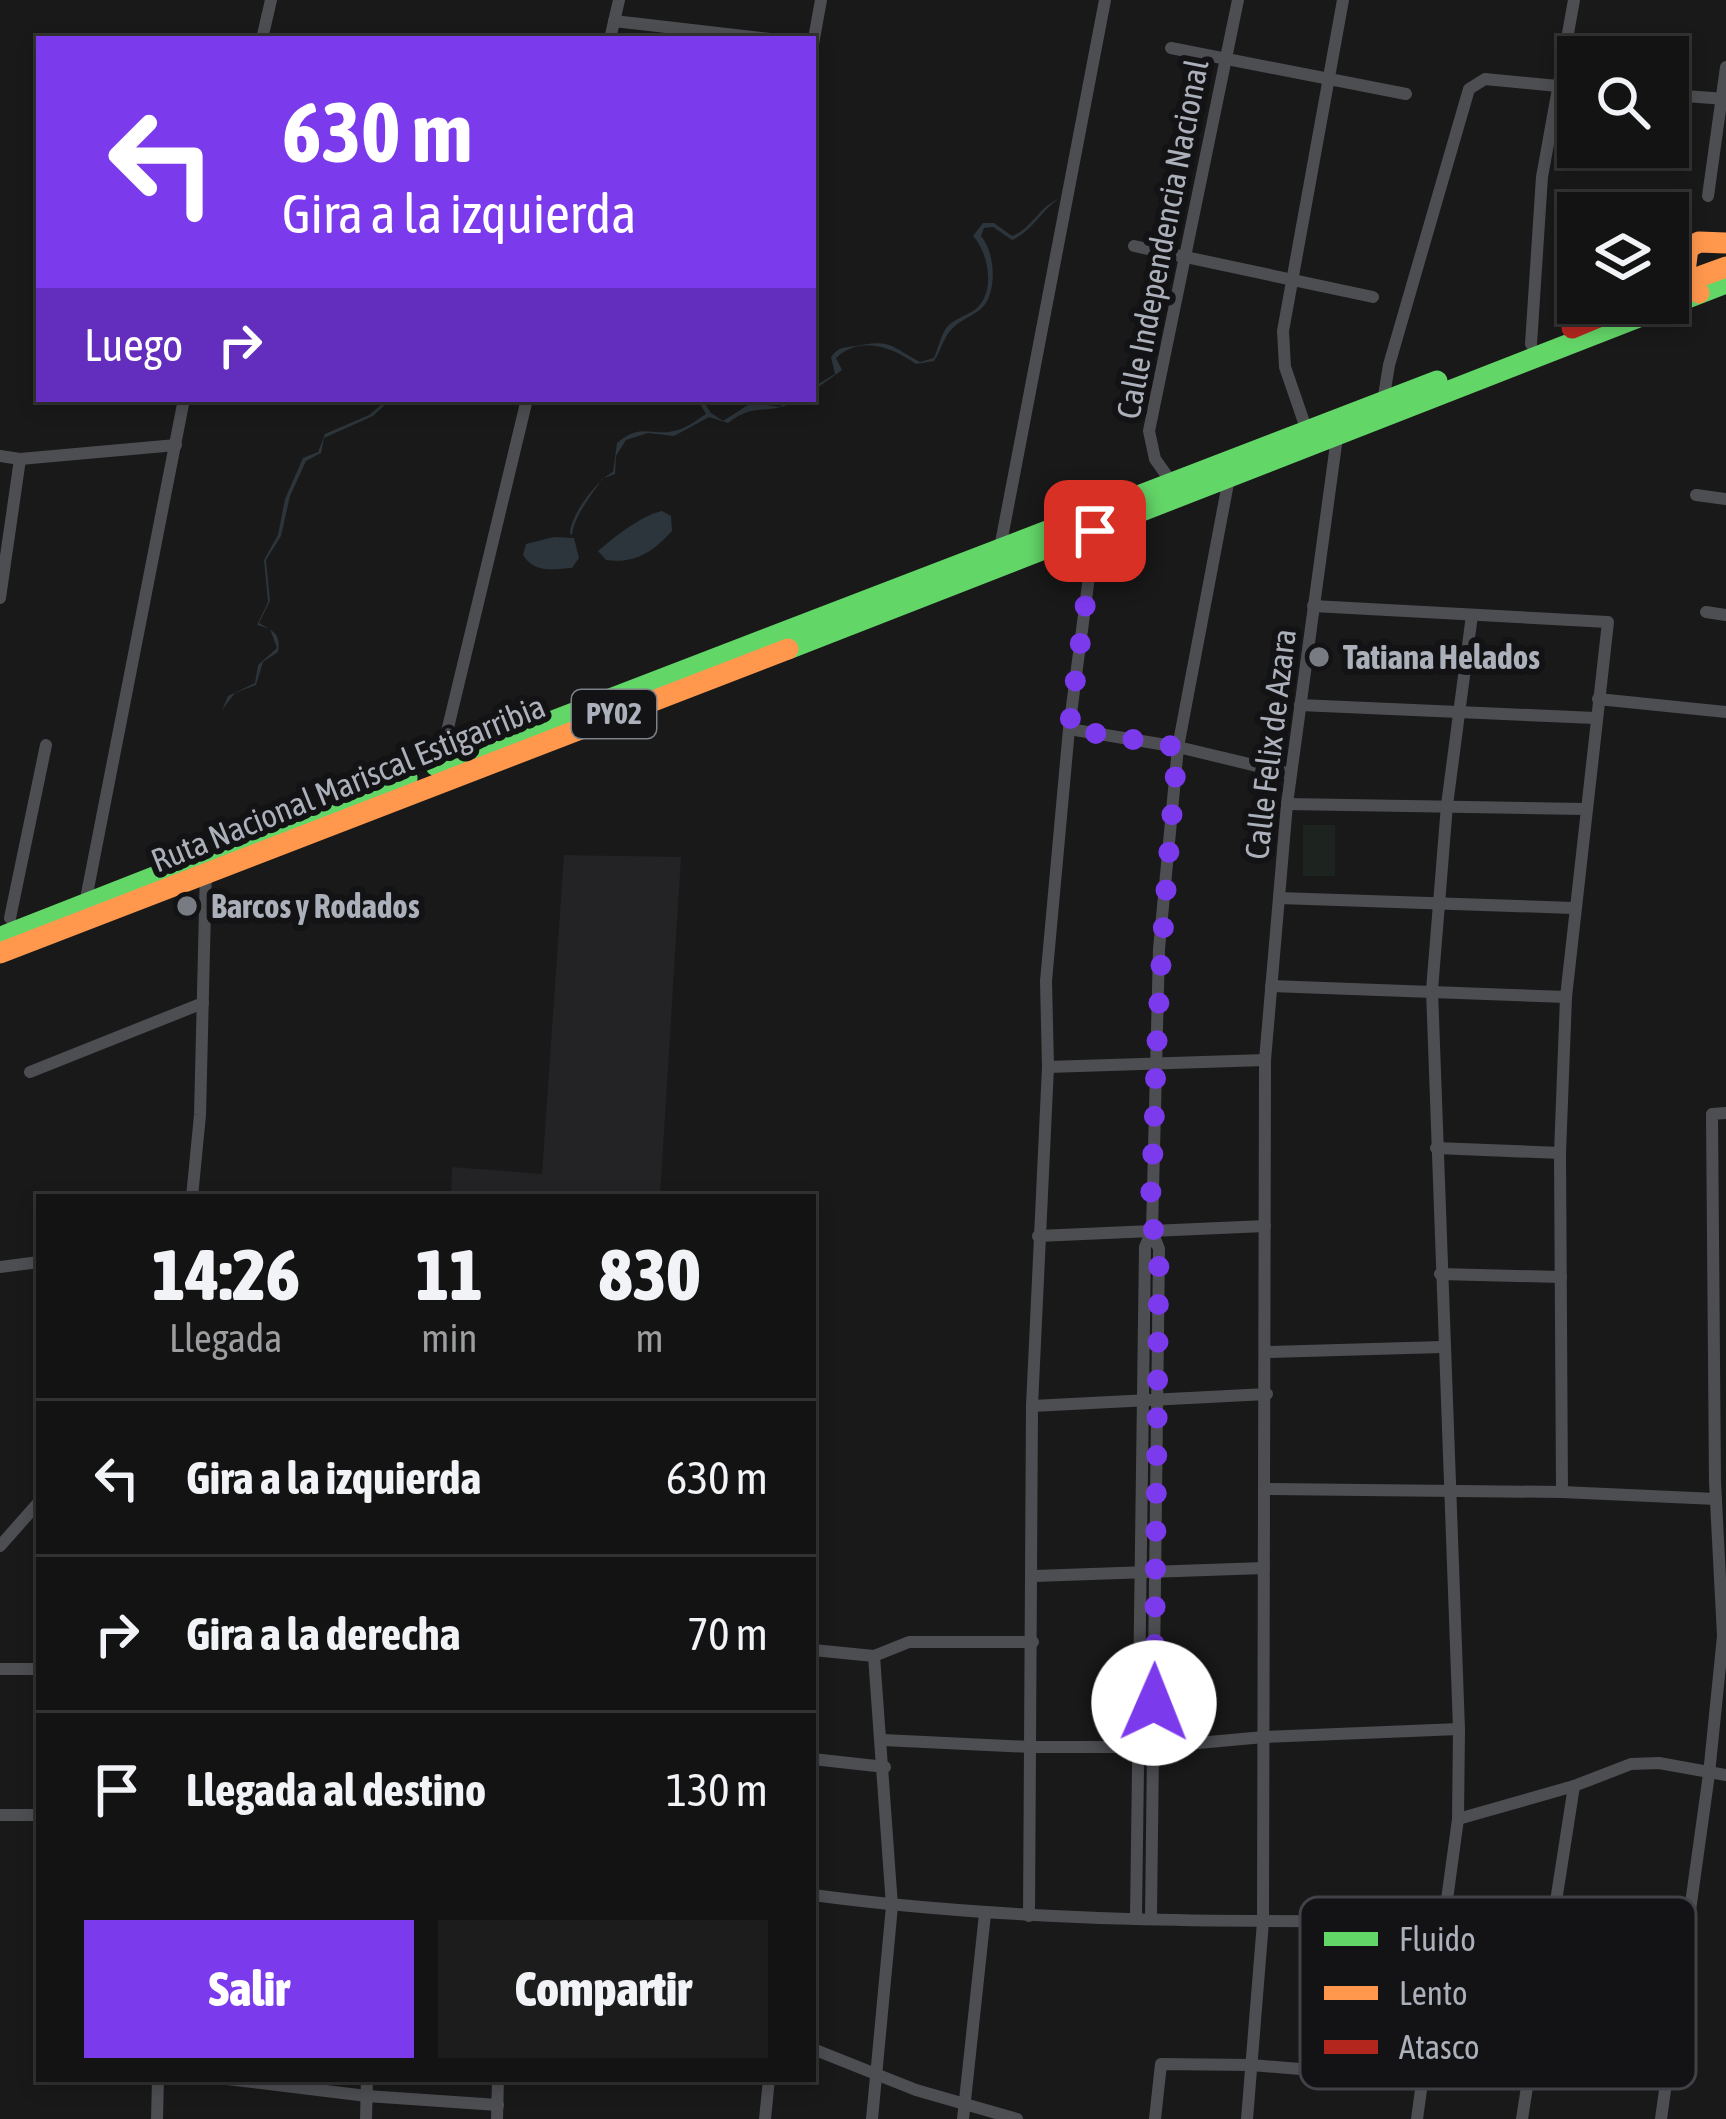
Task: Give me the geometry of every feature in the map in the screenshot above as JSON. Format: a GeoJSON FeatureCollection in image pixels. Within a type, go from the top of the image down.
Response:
{"type":"FeatureCollection","features":[{"type":"Feature","properties":{"kind":"highway"},"geometry":{"type":"LineString","coordinates":[[1689,247],[1699,242],[1726,242]]}},
{"type":"Feature","properties":{"kind":"highway","name":"Ruta Nacional Mariscal Estigarribia"},"geometry":{"type":"LineString","coordinates":[[1689,285],[1726,267]]}},
{"type":"Feature","properties":{"kind":"highway","name":"Ruta Nacional Mariscal Estigarribia"},"geometry":{"type":"LineString","coordinates":[[1689,287],[1726,283]]}},
{"type":"Feature","properties":{"kind":"highway","name":"Ruta Nacional Mariscal Estigarribia"},"geometry":{"type":"LineString","coordinates":[[0,953],[439,765],[1580,324]]}},
{"type":"Feature","properties":{"kind":"highway","name":"Ruta Nacional Mariscal Estigarribia"},"geometry":{"type":"LineString","coordinates":[[9,929],[206,867],[1095,531],[1337,436],[1599,324]]}},
{"type":"Feature","properties":{"kind":"street"},"geometry":{"type":"LineString","coordinates":[[263,36],[271,0]]}},
{"type":"Feature","properties":{"kind":"street"},"geometry":{"type":"LineString","coordinates":[[611,36],[619,0]]}},
{"type":"Feature","properties":{"kind":"street"},"geometry":{"type":"LineString","coordinates":[[814,36],[821,0]]}},
{"type":"Feature","properties":{"kind":"street"},"geometry":{"type":"LineString","coordinates":[[1000,548],[1105,0]]}},
{"type":"Feature","properties":{"kind":"street","name":"Calle Independencia Nacional"},"geometry":{"type":"LineString","coordinates":[[1172,483],[1155,459],[1149,431],[1238,0]]}},
{"type":"Feature","properties":{"kind":"street"},"geometry":{"type":"LineString","coordinates":[[1307,431],[1285,368],[1283,331],[1343,0]]}},
{"type":"Feature","properties":{"kind":"street"},"geometry":{"type":"LineString","coordinates":[[1567,36],[1574,0]]}},
{"type":"Feature","properties":{"kind":"street"},"geometry":{"type":"LineString","coordinates":[[614,21],[744,36]]}},
{"type":"Feature","properties":{"kind":"street"},"geometry":{"type":"LineString","coordinates":[[1171,48],[1406,94]]}},
{"type":"Feature","properties":{"kind":"street"},"geometry":{"type":"LineString","coordinates":[[1708,196],[1726,67]]}},
{"type":"Feature","properties":{"kind":"street"},"geometry":{"type":"LineString","coordinates":[[1383,402],[1389,365],[1469,89],[1485,79],[1557,86]]}},
{"type":"Feature","properties":{"kind":"street"},"geometry":{"type":"LineString","coordinates":[[1531,344],[1542,177],[1557,92]]}},
{"type":"Feature","properties":{"kind":"street"},"geometry":{"type":"LineString","coordinates":[[1689,96],[1724,99]]}},
{"type":"Feature","properties":{"kind":"street"},"geometry":{"type":"LineString","coordinates":[[1134,246],[1373,297]]}},
{"type":"Feature","properties":{"kind":"street"},"geometry":{"type":"LineString","coordinates":[[85,904],[183,402]]}},
{"type":"Feature","properties":{"kind":"street"},"geometry":{"type":"LineString","coordinates":[[439,765],[526,402]]}},
{"type":"Feature","properties":{"kind":"street","name":"Calle Felix de Azara"},"geometry":{"type":"LineString","coordinates":[[1247,2119],[1263,1922],[1265,1060],[1287,804],[1337,436]]}},
{"type":"Feature","properties":{"kind":"street"},"geometry":{"type":"LineString","coordinates":[[0,456],[20,460],[176,445]]}},
{"type":"Feature","properties":{"kind":"street"},"geometry":{"type":"LineString","coordinates":[[0,598],[20,460]]}},
{"type":"Feature","properties":{"kind":"street"},"geometry":{"type":"LineString","coordinates":[[1143,1916],[1150,1399],[1145,1247],[1152,1231],[1159,949],[1178,747],[1229,478]]}},
{"type":"Feature","properties":{"kind":"street"},"geometry":{"type":"LineString","coordinates":[[1696,495],[1726,499]]}},
{"type":"Feature","properties":{"kind":"street"},"geometry":{"type":"LineString","coordinates":[[1029,1916],[1032,1406],[1048,1067],[1046,981],[1069,729],[1095,531]]}},
{"type":"Feature","properties":{"kind":"street"},"geometry":{"type":"LineString","coordinates":[[1313,606],[1608,622],[1566,997],[1561,1153],[1562,1492]]}},
{"type":"Feature","properties":{"kind":"street"},"geometry":{"type":"LineString","coordinates":[[1706,612],[1726,615]]}},
{"type":"Feature","properties":{"kind":"street"},"geometry":{"type":"LineString","coordinates":[[1448,1897],[1458,1819],[1459,1730],[1432,990],[1447,805],[1472,616]]}},
{"type":"Feature","properties":{"kind":"street"},"geometry":{"type":"LineString","coordinates":[[1598,699],[1726,712]]}},
{"type":"Feature","properties":{"kind":"street"},"geometry":{"type":"LineString","coordinates":[[1300,705],[1595,718]]}},
{"type":"Feature","properties":{"kind":"street"},"geometry":{"type":"LineString","coordinates":[[1069,729],[1178,747],[1291,774]]}},
{"type":"Feature","properties":{"kind":"street"},"geometry":{"type":"LineString","coordinates":[[9,929],[46,745]]}},
{"type":"Feature","properties":{"kind":"street"},"geometry":{"type":"LineString","coordinates":[[1287,804],[1585,809]]}},
{"type":"Feature","properties":{"kind":"street"},"geometry":{"type":"LineString","coordinates":[[192,1194],[200,1115],[206,867]]}},
{"type":"Feature","properties":{"kind":"street"},"geometry":{"type":"LineString","coordinates":[[1279,898],[1574,908]]}},
{"type":"Feature","properties":{"kind":"street"},"geometry":{"type":"LineString","coordinates":[[0,904],[9,929]]}},
{"type":"Feature","properties":{"kind":"street"},"geometry":{"type":"LineString","coordinates":[[1271,986],[1566,997]]}},
{"type":"Feature","properties":{"kind":"street"},"geometry":{"type":"LineString","coordinates":[[30,1072],[203,1004]]}},
{"type":"Feature","properties":{"kind":"street"},"geometry":{"type":"LineString","coordinates":[[1048,1067],[1265,1060]]}},
{"type":"Feature","properties":{"kind":"street"},"geometry":{"type":"LineString","coordinates":[[1692,1897],[1724,1612],[1716,1499],[1719,1113]]}},
{"type":"Feature","properties":{"kind":"street"},"geometry":{"type":"LineString","coordinates":[[1436,1148],[1561,1153]]}},
{"type":"Feature","properties":{"kind":"street"},"geometry":{"type":"LineString","coordinates":[[1038,1236],[1265,1226]]}},
{"type":"Feature","properties":{"kind":"street"},"geometry":{"type":"LineString","coordinates":[[0,1267],[36,1262]]}},
{"type":"Feature","properties":{"kind":"street"},"geometry":{"type":"LineString","coordinates":[[1440,1274],[1561,1277]]}},
{"type":"Feature","properties":{"kind":"street"},"geometry":{"type":"LineString","coordinates":[[1266,1352],[1442,1347]]}},
{"type":"Feature","properties":{"kind":"street"},"geometry":{"type":"LineString","coordinates":[[1032,1406],[1267,1394]]}},
{"type":"Feature","properties":{"kind":"street"},"geometry":{"type":"LineString","coordinates":[[1266,1489],[1716,1499]]}},
{"type":"Feature","properties":{"kind":"street"},"geometry":{"type":"LineString","coordinates":[[0,1546],[36,1505]]}},
{"type":"Feature","properties":{"kind":"street"},"geometry":{"type":"LineString","coordinates":[[1034,1576],[1264,1568]]}},
{"type":"Feature","properties":{"kind":"street"},"geometry":{"type":"LineString","coordinates":[[816,1650],[874,1656],[909,1642],[1033,1642]]}},
{"type":"Feature","properties":{"kind":"street"},"geometry":{"type":"LineString","coordinates":[[872,2119],[892,1906],[874,1656]]}},
{"type":"Feature","properties":{"kind":"street"},"geometry":{"type":"LineString","coordinates":[[0,1669],[36,1669]]}},
{"type":"Feature","properties":{"kind":"street"},"geometry":{"type":"LineString","coordinates":[[883,1740],[1147,1747],[1264,1737],[1459,1730]]}},
{"type":"Feature","properties":{"kind":"street"},"geometry":{"type":"LineString","coordinates":[[816,1759],[884,1767]]}},
{"type":"Feature","properties":{"kind":"street"},"geometry":{"type":"LineString","coordinates":[[1458,1819],[1574,1786],[1631,1764],[1659,1763],[1726,1775]]}},
{"type":"Feature","properties":{"kind":"street"},"geometry":{"type":"LineString","coordinates":[[1557,1897],[1574,1786]]}},
{"type":"Feature","properties":{"kind":"street"},"geometry":{"type":"LineString","coordinates":[[0,1815],[36,1815]]}},
{"type":"Feature","properties":{"kind":"street"},"geometry":{"type":"LineString","coordinates":[[816,1895],[986,1914],[1300,1922]]}},
{"type":"Feature","properties":{"kind":"street"},"geometry":{"type":"LineString","coordinates":[[963,2119],[986,1914]]}},
{"type":"Feature","properties":{"kind":"street"},"geometry":{"type":"LineString","coordinates":[[816,2050],[916,2090],[1017,2119]]}},
{"type":"Feature","properties":{"kind":"street"},"geometry":{"type":"LineString","coordinates":[[1155,2119],[1161,2064],[1300,2069]]}},
{"type":"Feature","properties":{"kind":"street"},"geometry":{"type":"LineString","coordinates":[[158,2082],[158,2119]]}},
{"type":"Feature","properties":{"kind":"street"},"geometry":{"type":"LineString","coordinates":[[252,2082],[498,2112]]}},
{"type":"Feature","properties":{"kind":"street"},"geometry":{"type":"LineString","coordinates":[[366,2119],[367,2082]]}},
{"type":"Feature","properties":{"kind":"street"},"geometry":{"type":"LineString","coordinates":[[765,2119],[769,2082]]}},
{"type":"Feature","properties":{"kind":"street"},"geometry":{"type":"LineString","coordinates":[[1417,2119],[1421,2089]]}},
{"type":"Feature","properties":{"kind":"street"},"geometry":{"type":"LineString","coordinates":[[1522,2119],[1527,2089]]}},
{"type":"Feature","properties":{"kind":"street"},"geometry":{"type":"LineString","coordinates":[[1661,2119],[1665,2089]]}},
{"type":"Feature","properties":{"kind":"shaded area"},"geometry":{"type":"Polygon","coordinates":[[[1059,199],[1012,240],[993,227],[984,228],[981,236],[992,268],[989,296],[979,310],[951,330],[934,361],[916,364],[876,346],[855,347],[836,358],[842,370],[816,389],[835,374],[831,357],[842,348],[868,344],[884,344],[920,362],[934,358],[948,326],[977,308],[986,291],[986,261],[973,236],[983,223],[994,223],[1012,236],[1059,199]]]}},
{"type":"Feature","properties":{"kind":"shaded area"},"geometry":{"type":"Polygon","coordinates":[[[388,402],[373,416],[324,438],[321,453],[306,461],[290,496],[281,536],[266,560],[270,601],[259,623],[269,629],[257,625],[268,602],[264,560],[278,535],[285,499],[303,458],[318,452],[325,434],[388,402]]]}},
{"type":"Feature","properties":{"kind":"shaded area"},"geometry":{"type":"Polygon","coordinates":[[[699,402],[723,421],[751,403],[780,407],[793,402],[779,408],[747,412],[728,423],[709,417],[674,436],[648,433],[626,440],[616,456],[615,474],[604,478],[613,472],[617,443],[641,431],[689,425],[706,414],[699,402]]]}},
{"type":"Feature","properties":{"kind":"shaded area"},"geometry":{"type":"Polygon","coordinates":[[[662,511],[671,516],[672,531],[650,550],[616,561],[606,560],[598,551],[637,522],[662,511]]]}},
{"type":"Feature","properties":{"kind":"shaded area"},"geometry":{"type":"Polygon","coordinates":[[[574,538],[579,558],[572,568],[539,568],[523,555],[526,544],[574,538]]]}},
{"type":"Feature","properties":{"kind":"shaded area"},"geometry":{"type":"Polygon","coordinates":[[[270,630],[277,636],[278,652],[263,662],[256,685],[235,693],[222,710],[228,696],[255,683],[258,665],[277,648],[270,630]]]}},
{"type":"Feature","properties":{"kind":"shaded area"},"geometry":{"type":"Polygon","coordinates":[[[1303,825],[1335,825],[1335,876],[1303,876],[1303,825]]]}},
{"type":"Feature","properties":{"kind":"shaded area"},"geometry":{"type":"Polygon","coordinates":[[[564,855],[681,857],[660,1194],[451,1194],[452,1167],[542,1174],[564,855]]]}},
{"type":"Feature","properties":{"kind":"traffic: fast"},"geometry":{"type":"LineString","coordinates":[[788,649],[1726,283]]}},
{"type":"Feature","properties":{"kind":"traffic: fast"},"geometry":{"type":"LineString","coordinates":[[436,766],[1437,381]]}},
{"type":"Feature","properties":{"kind":"traffic: fast"},"geometry":{"type":"LineString","coordinates":[[6,935],[407,778]]}},
{"type":"Feature","properties":{"kind":"traffic: slow"},"geometry":{"type":"LineString","coordinates":[[1699,293],[1685,272],[1688,248],[1699,242],[1726,243]]}},
{"type":"Feature","properties":{"kind":"traffic: slow"},"geometry":{"type":"LineString","coordinates":[[1689,280],[1726,267]]}},
{"type":"Feature","properties":{"kind":"traffic: slow"},"geometry":{"type":"LineString","coordinates":[[0,953],[788,649]]}},
{"type":"Feature","properties":{"kind":"traffic: jam"},"geometry":{"type":"LineString","coordinates":[[1572,328],[1582,324]]}},
{"type":"Feature","properties":{"kind":"place","name":"Tatiana Helados"},"geometry":{"type":"Point","coordinates":[1319,657]}},
{"type":"Feature","properties":{"kind":"place","name":"Barcos y Rodados"},"geometry":{"type":"Point","coordinates":[187,906]}},
{"type":"Feature","properties":{"kind":"route"},"geometry":{"type":"LineString","coordinates":[[1095,531],[1069,729],[1178,747],[1159,949],[1152,1231],[1159,1249],[1154,1703]]}}]}
